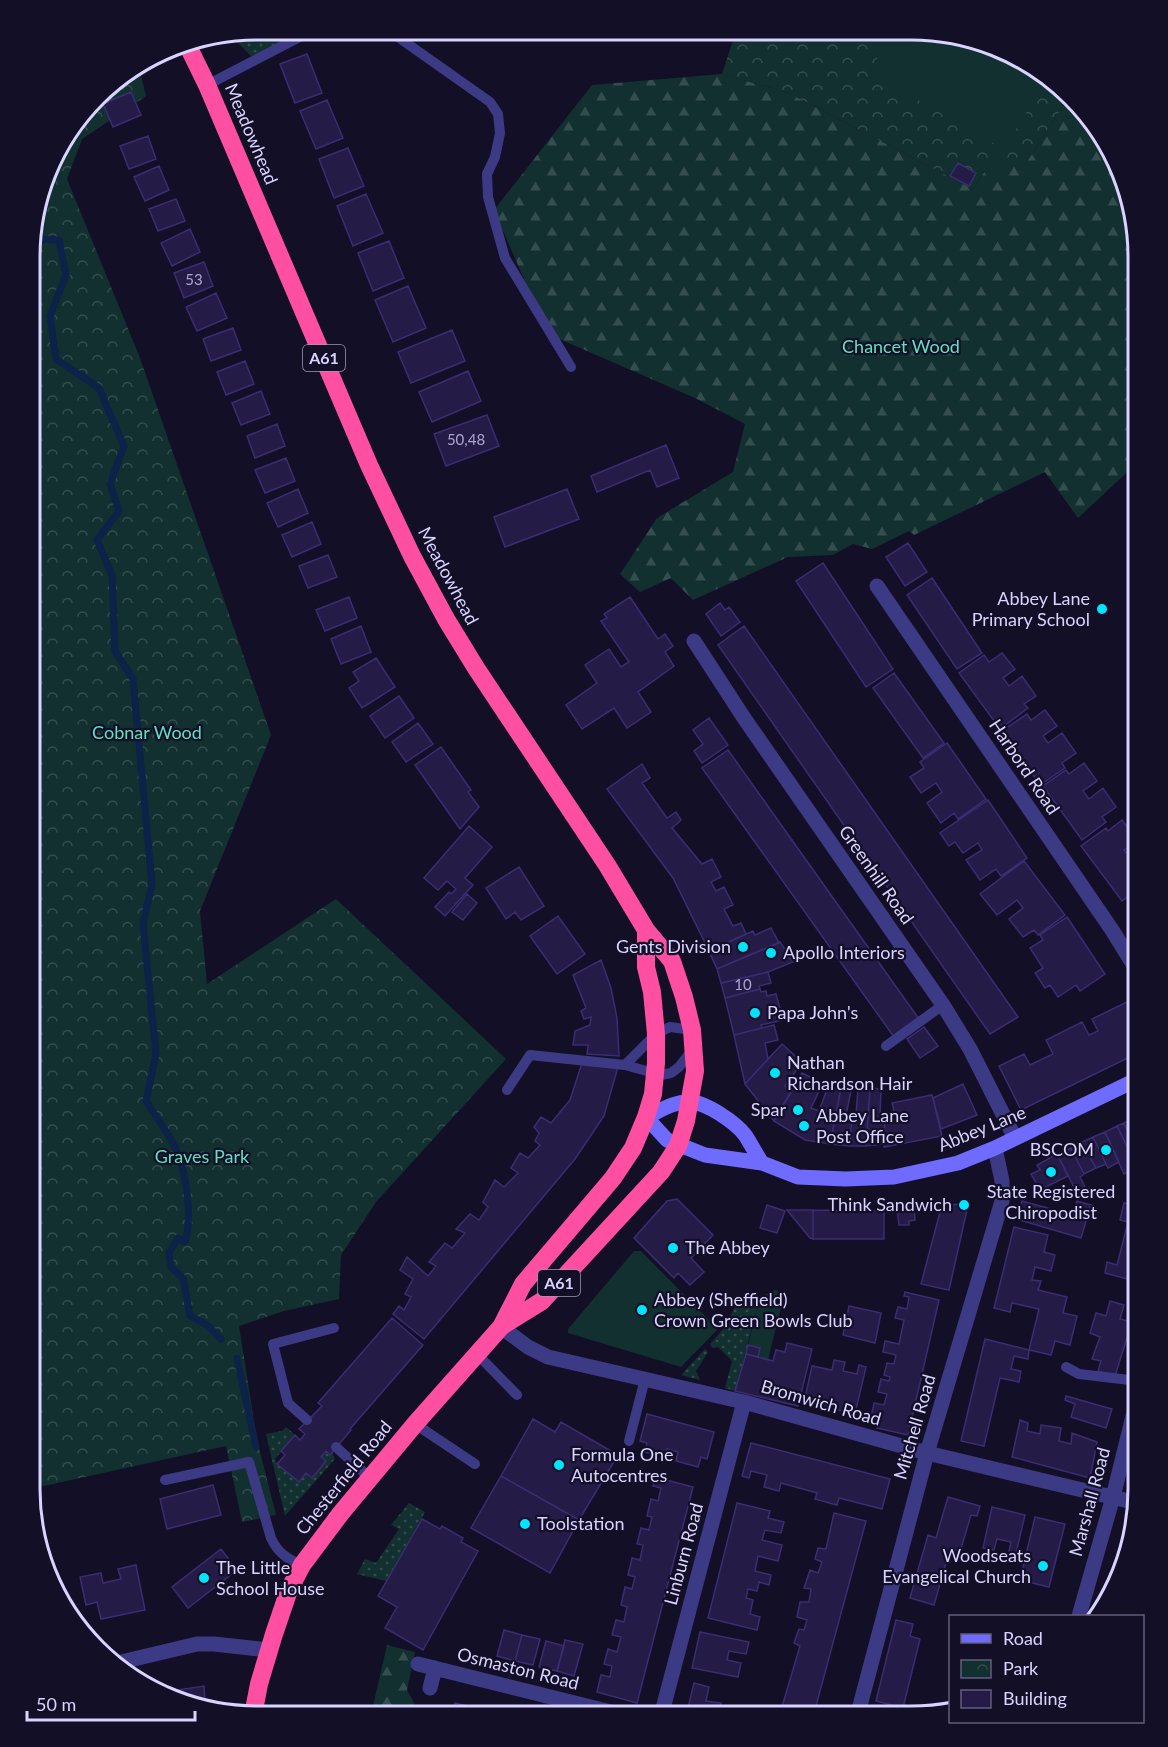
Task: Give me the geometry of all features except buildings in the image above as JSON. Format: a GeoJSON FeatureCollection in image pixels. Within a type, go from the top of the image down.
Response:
{"type":"FeatureCollection","features":[{"type":"Feature","properties":{"kind":"highway","name":"Meadowhead"},"geometry":{"type":"LineString","coordinates":[[191,51],[369,465],[412,556],[476,668],[607,866],[646,930]]}},
{"type":"Feature","properties":{"kind":"highway","name":"A61"},"geometry":{"type":"LineString","coordinates":[[646,930],[672,961],[692,1030],[694,1071],[690,1101],[678,1146]]}},
{"type":"Feature","properties":{"kind":"highway","name":"A61"},"geometry":{"type":"LineString","coordinates":[[646,930],[646,967],[652,992],[656,1034],[653,1094],[646,1118]]}},
{"type":"Feature","properties":{"kind":"highway","name":"Chesterfield Road"},"geometry":{"type":"LineString","coordinates":[[255,1706],[269,1650],[289,1590],[302,1565],[415,1424],[501,1327],[523,1284],[613,1178],[627,1158],[646,1118]]}},
{"type":"Feature","properties":{"kind":"highway","name":"Chesterfield Road"},"geometry":{"type":"LineString","coordinates":[[501,1327],[542,1301],[661,1172],[678,1146]]}},
{"type":"Feature","properties":{"kind":"main road","name":"Abbey Lane"},"geometry":{"type":"LineString","coordinates":[[646,1118],[667,1140],[705,1155],[762,1163],[798,1177],[886,1178],[951,1165],[994,1148],[1128,1084]]}},
{"type":"Feature","properties":{"kind":"main road"},"geometry":{"type":"LineString","coordinates":[[646,1118],[677,1103],[690,1101],[702,1104],[721,1115],[743,1133],[762,1163]]}},
{"type":"Feature","properties":{"kind":"street","name":"Harbord Road"},"geometry":{"type":"LineString","coordinates":[[877,586],[1128,956]]}},
{"type":"Feature","properties":{"kind":"street","name":"Greenhill Road"},"geometry":{"type":"LineString","coordinates":[[694,641],[744,718],[943,1005],[970,1049],[1015,1138]]}},
{"type":"Feature","properties":{"kind":"street","name":"Mitchell Road"},"geometry":{"type":"LineString","coordinates":[[860,1706],[927,1454],[1002,1201],[1002,1181],[994,1148]]}},
{"type":"Feature","properties":{"kind":"street","name":"Bromwich Road"},"geometry":{"type":"LineString","coordinates":[[501,1327],[538,1353],[744,1402],[927,1454],[1127,1501]]}},
{"type":"Feature","properties":{"kind":"street","name":"Linburn Road"},"geometry":{"type":"LineString","coordinates":[[664,1706],[744,1402]]}},
{"type":"Feature","properties":{"kind":"street","name":"Marshall Road"},"geometry":{"type":"LineString","coordinates":[[1080,1615],[1128,1436]]}},
{"type":"Feature","properties":{"kind":"street"},"geometry":{"type":"LineString","coordinates":[[125,1661],[197,1644],[269,1650]]}},
{"type":"Feature","properties":{"kind":"street","name":"Osmaston Road"},"geometry":{"type":"LineString","coordinates":[[418,1664],[587,1706]]}},
{"type":"Feature","properties":{"kind":"street","name":"Osmaston Road"},"geometry":{"type":"LineString","coordinates":[[430,1688],[435,1668]]}},
{"type":"Feature","properties":{"kind":"lane"},"geometry":{"type":"LineString","coordinates":[[207,85],[293,40]]}},
{"type":"Feature","properties":{"kind":"lane"},"geometry":{"type":"LineString","coordinates":[[402,40],[490,102],[498,114],[500,133],[495,157],[486,174],[488,197],[505,258],[571,368]]}},
{"type":"Feature","properties":{"kind":"lane"},"geometry":{"type":"LineString","coordinates":[[886,1046],[943,1005]]}},
{"type":"Feature","properties":{"kind":"lane"},"geometry":{"type":"LineString","coordinates":[[625,1065],[656,1034],[670,1027],[692,1030]]}},
{"type":"Feature","properties":{"kind":"lane"},"geometry":{"type":"LineString","coordinates":[[507,1090],[530,1055],[625,1065],[662,1075],[671,1073],[679,1067],[693,1049]]}},
{"type":"Feature","properties":{"kind":"lane"},"geometry":{"type":"LineString","coordinates":[[307,1420],[288,1403],[273,1344],[334,1328]]}},
{"type":"Feature","properties":{"kind":"lane"},"geometry":{"type":"LineString","coordinates":[[477,1354],[517,1395]]}},
{"type":"Feature","properties":{"kind":"lane"},"geometry":{"type":"LineString","coordinates":[[1066,1367],[1079,1374],[1128,1380]]}},
{"type":"Feature","properties":{"kind":"lane"},"geometry":{"type":"LineString","coordinates":[[629,1441],[645,1379]]}},
{"type":"Feature","properties":{"kind":"lane"},"geometry":{"type":"LineString","coordinates":[[415,1424],[475,1464]]}},
{"type":"Feature","properties":{"kind":"lane"},"geometry":{"type":"LineString","coordinates":[[336,1447],[370,1478]]}},
{"type":"Feature","properties":{"kind":"lane"},"geometry":{"type":"LineString","coordinates":[[165,1480],[249,1462],[276,1550],[288,1560],[302,1565]]}},
{"type":"Feature","properties":{"kind":"green space"},"geometry":{"type":"Polygon","coordinates":[[[285,40],[252,57],[237,42],[285,40]]]}},
{"type":"Feature","properties":{"kind":"green space"},"geometry":{"type":"Polygon","coordinates":[[[733,40],[938,42],[980,52],[1006,63],[1031,77],[1064,104],[1024,166],[988,166],[973,189],[789,93],[722,74],[733,40]]]}},
{"type":"Feature","properties":{"kind":"green space"},"geometry":{"type":"Polygon","coordinates":[[[888,40],[938,42],[993,57],[1043,86],[1004,149],[869,72],[888,40]]]}},
{"type":"Feature","properties":{"kind":"green space","name":"Chancet Wood"},"geometry":{"type":"Polygon","coordinates":[[[722,74],[789,93],[973,189],[988,166],[1024,166],[1064,104],[1091,137],[1105,162],[1116,188],[1126,230],[1128,471],[1078,518],[1045,472],[914,535],[909,531],[872,549],[853,544],[833,555],[788,557],[693,600],[671,578],[640,592],[620,574],[657,518],[733,472],[745,424],[695,398],[548,334],[494,210],[592,85],[722,74]]]}},
{"type":"Feature","properties":{"kind":"green space","name":"Graves Park"},"geometry":{"type":"Polygon","coordinates":[[[141,75],[146,96],[82,139],[67,179],[140,358],[271,735],[200,911],[207,984],[336,899],[506,1059],[376,1202],[341,1255],[339,1299],[284,1311],[239,1326],[257,1440],[276,1515],[242,1522],[226,1446],[40,1487],[40,258],[42,230],[48,202],[57,175],[70,149],[85,126],[104,104],[141,75]]]}},
{"type":"Feature","properties":{"kind":"green space","name":"Abbey (Sheffield) Crown Green Bowls Club"},"geometry":{"type":"Polygon","coordinates":[[[634,1251],[641,1251],[718,1329],[681,1367],[568,1333],[568,1329],[634,1251]]]}},
{"type":"Feature","properties":{"kind":"green space"},"geometry":{"type":"Polygon","coordinates":[[[775,1290],[785,1292],[768,1360],[746,1354],[760,1297],[775,1290]]]}},
{"type":"Feature","properties":{"kind":"green space"},"geometry":{"type":"Polygon","coordinates":[[[759,1302],[735,1391],[725,1388],[732,1361],[718,1347],[713,1348],[710,1344],[724,1328],[735,1307],[759,1302]]]}},
{"type":"Feature","properties":{"kind":"green space"},"geometry":{"type":"Polygon","coordinates":[[[705,1349],[708,1352],[696,1371],[700,1380],[681,1375],[705,1349]]]}},
{"type":"Feature","properties":{"kind":"green space"},"geometry":{"type":"Polygon","coordinates":[[[286,1427],[295,1435],[275,1459],[277,1464],[299,1482],[306,1473],[312,1478],[326,1462],[321,1457],[326,1451],[330,1454],[332,1452],[335,1459],[285,1516],[266,1434],[282,1431],[286,1427]]]}},
{"type":"Feature","properties":{"kind":"green space"},"geometry":{"type":"Polygon","coordinates":[[[409,1503],[425,1512],[386,1581],[357,1574],[365,1559],[376,1563],[399,1529],[391,1525],[409,1503]]]}},
{"type":"Feature","properties":{"kind":"green space"},"geometry":{"type":"Polygon","coordinates":[[[387,1645],[415,1652],[407,1690],[416,1706],[373,1706],[387,1645]]]}},
{"type":"Feature","properties":{"kind":"waterway"},"geometry":{"type":"LineString","coordinates":[[41,239],[59,240],[66,275],[50,316],[56,359],[99,388],[124,446],[110,484],[119,511],[97,540],[112,575],[115,651],[133,679],[152,884],[143,924],[156,1054],[146,1101],[174,1145],[185,1179],[188,1207],[187,1232],[185,1242],[178,1238],[169,1253],[171,1267],[183,1278],[190,1316],[207,1325],[221,1339]]}},
{"type":"Feature","properties":{"kind":"waterway"},"geometry":{"type":"LineString","coordinates":[[237,1358],[256,1447]]}},
{"type":"Feature","properties":{"kind":"place","name":"Abbey Lane Primary School"},"geometry":{"type":"Point","coordinates":[1102,609]}},
{"type":"Feature","properties":{"kind":"place","name":"Gents Division"},"geometry":{"type":"Point","coordinates":[743,947]}},
{"type":"Feature","properties":{"kind":"place","name":"Apollo Interiors"},"geometry":{"type":"Point","coordinates":[771,953]}},
{"type":"Feature","properties":{"kind":"place","name":"Papa John's"},"geometry":{"type":"Point","coordinates":[755,1013]}},
{"type":"Feature","properties":{"kind":"place","name":"Nathan Richardson Hair"},"geometry":{"type":"Point","coordinates":[775,1073]}},
{"type":"Feature","properties":{"kind":"place","name":"Spar"},"geometry":{"type":"Point","coordinates":[798,1110]}},
{"type":"Feature","properties":{"kind":"place","name":"Abbey Lane Post Office"},"geometry":{"type":"Point","coordinates":[804,1126]}},
{"type":"Feature","properties":{"kind":"place","name":"BSCOM"},"geometry":{"type":"Point","coordinates":[1106,1150]}},
{"type":"Feature","properties":{"kind":"place","name":"State Registered Chiropodist"},"geometry":{"type":"Point","coordinates":[1051,1172]}},
{"type":"Feature","properties":{"kind":"place","name":"Think Sandwich"},"geometry":{"type":"Point","coordinates":[964,1205]}},
{"type":"Feature","properties":{"kind":"place","name":"The Abbey"},"geometry":{"type":"Point","coordinates":[673,1248]}},
{"type":"Feature","properties":{"kind":"place","name":"Abbey (Sheffield) Crown Green Bowls Club"},"geometry":{"type":"Point","coordinates":[642,1310]}},
{"type":"Feature","properties":{"kind":"place","name":"Formula One Autocentres"},"geometry":{"type":"Point","coordinates":[559,1465]}},
{"type":"Feature","properties":{"kind":"place","name":"Toolstation"},"geometry":{"type":"Point","coordinates":[525,1524]}},
{"type":"Feature","properties":{"kind":"place","name":"Woodseats Evangelical Church"},"geometry":{"type":"Point","coordinates":[1043,1566]}},
{"type":"Feature","properties":{"kind":"place","name":"The Little School House"},"geometry":{"type":"Point","coordinates":[204,1578]}},
{"type":"Feature","properties":{"kind":"park label","name":"Cobnar Wood"},"geometry":{"type":"Point","coordinates":[147,733]}}]}
